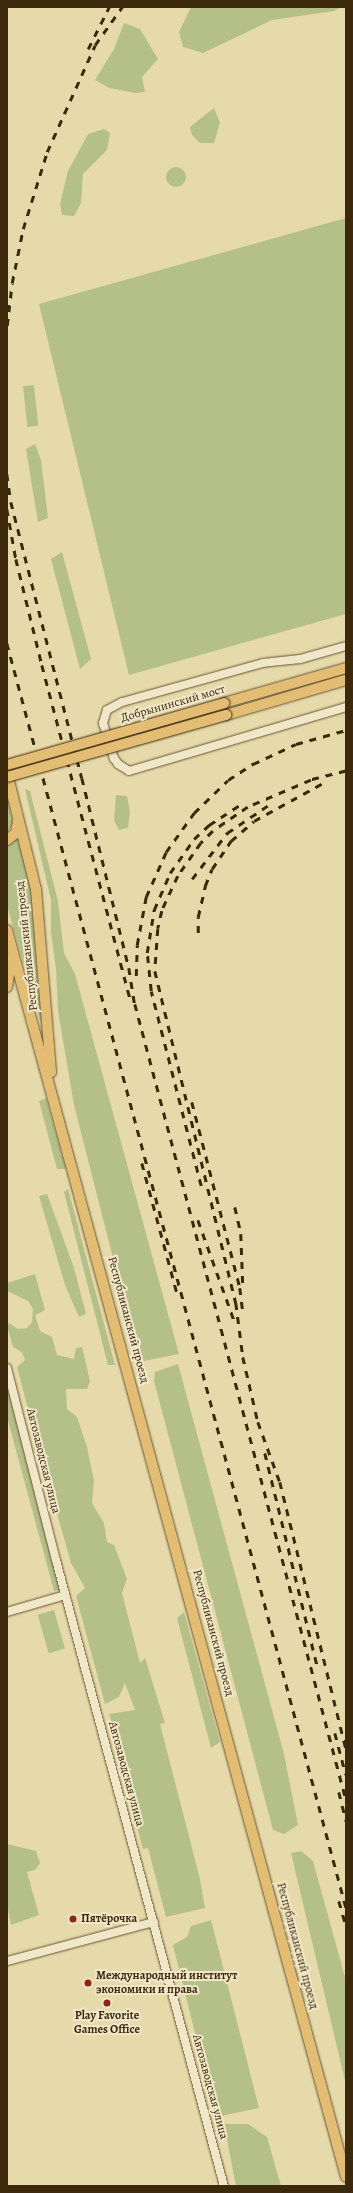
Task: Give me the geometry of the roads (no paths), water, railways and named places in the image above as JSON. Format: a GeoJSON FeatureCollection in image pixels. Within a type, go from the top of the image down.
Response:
{"type":"FeatureCollection","features":[{"type":"Feature","properties":{"kind":"main road","name":"Добрынинский мост"},"geometry":{"type":"LineString","coordinates":[[7,765],[346,668]]}},
{"type":"Feature","properties":{"kind":"main road","name":"Добрынинский мост"},"geometry":{"type":"LineString","coordinates":[[7,777],[346,680]]}},
{"type":"Feature","properties":{"kind":"main road","name":"Республиканский проезд"},"geometry":{"type":"LineString","coordinates":[[7,773],[18,812],[38,903],[53,1096]]}},
{"type":"Feature","properties":{"kind":"main road"},"geometry":{"type":"LineString","coordinates":[[7,840],[16,833],[18,812]]}},
{"type":"Feature","properties":{"kind":"main road","name":"Республиканский проезд"},"geometry":{"type":"LineString","coordinates":[[7,930],[346,2177]]}},
{"type":"Feature","properties":{"kind":"main road"},"geometry":{"type":"LineString","coordinates":[[7,987],[11,969],[10,943]]}},
{"type":"Feature","properties":{"kind":"street"},"geometry":{"type":"LineString","coordinates":[[346,646],[300,659],[263,663],[122,702],[107,710],[103,723],[114,758],[118,764],[130,771],[346,707]]}},
{"type":"Feature","properties":{"kind":"street","name":"Автозаводская улица"},"geometry":{"type":"LineString","coordinates":[[7,1368],[65,1595],[224,2186]]}},
{"type":"Feature","properties":{"kind":"street"},"geometry":{"type":"LineString","coordinates":[[7,1612],[65,1595]]}},
{"type":"Feature","properties":{"kind":"street"},"geometry":{"type":"LineString","coordinates":[[7,1961],[154,1922]]}},
{"type":"Feature","properties":{"kind":"railway"},"geometry":{"type":"LineString","coordinates":[[88,49],[109,7]]}},
{"type":"Feature","properties":{"kind":"railway"},"geometry":{"type":"LineString","coordinates":[[7,326],[12,283],[23,229],[47,152],[95,45],[122,7]]}},
{"type":"Feature","properties":{"kind":"railway"},"geometry":{"type":"LineString","coordinates":[[7,474],[11,502],[129,968],[135,1004],[346,1799]]}},
{"type":"Feature","properties":{"kind":"railway"},"geometry":{"type":"LineString","coordinates":[[7,509],[16,559],[42,665],[130,999]]}},
{"type":"Feature","properties":{"kind":"railway"},"geometry":{"type":"LineString","coordinates":[[7,643],[346,1907]]}},
{"type":"Feature","properties":{"kind":"railway"},"geometry":{"type":"LineString","coordinates":[[136,976],[137,945],[146,897],[166,852],[194,813],[228,780],[253,764],[296,744],[346,730]]}},
{"type":"Feature","properties":{"kind":"railway"},"geometry":{"type":"LineString","coordinates":[[346,771],[311,780],[248,807],[213,831],[201,843],[178,876],[162,911],[158,929],[155,971],[236,1303],[243,1357],[258,1422],[280,1482],[346,1749]]}},
{"type":"Feature","properties":{"kind":"railway"},"geometry":{"type":"LineString","coordinates":[[198,933],[198,917],[205,886],[212,869],[231,841],[254,821],[323,783]]}},
{"type":"Feature","properties":{"kind":"railway"},"geometry":{"type":"LineString","coordinates":[[192,879],[227,833],[270,804]]}},
{"type":"Feature","properties":{"kind":"railway"},"geometry":{"type":"LineString","coordinates":[[201,1186],[151,991],[147,953],[154,910],[170,873],[194,839],[209,825],[240,805]]}},
{"type":"Feature","properties":{"kind":"railway"},"geometry":{"type":"LineString","coordinates":[[192,1102],[240,1288],[243,1313]]}},
{"type":"Feature","properties":{"kind":"railway"},"geometry":{"type":"LineString","coordinates":[[142,1163],[178,1296]]}},
{"type":"Feature","properties":{"kind":"railway"},"geometry":{"type":"LineString","coordinates":[[235,1207],[241,1234],[243,1286]]}},
{"type":"Feature","properties":{"kind":"railway"},"geometry":{"type":"LineString","coordinates":[[198,1220],[234,1320]]}},
{"type":"Feature","properties":{"kind":"railway"},"geometry":{"type":"LineString","coordinates":[[265,1453],[318,1669]]}},
{"type":"Feature","properties":{"kind":"railway"},"geometry":{"type":"LineString","coordinates":[[335,1733],[346,1775]]}},
{"type":"Feature","properties":{"kind":"railway"},"geometry":{"type":"LineString","coordinates":[[339,1792],[346,1821]]}},
{"type":"Feature","properties":{"kind":"railway"},"geometry":{"type":"LineString","coordinates":[[339,1901],[346,1926]]}},
{"type":"Feature","properties":{"kind":"place","name":"Пятёрочка"},"geometry":{"type":"Point","coordinates":[73,1919]}},
{"type":"Feature","properties":{"kind":"place","name":"Международный институт экономики и права"},"geometry":{"type":"Point","coordinates":[88,1983]}},
{"type":"Feature","properties":{"kind":"place","name":"Play Favorite Games Office"},"geometry":{"type":"Point","coordinates":[107,2003]}}]}
